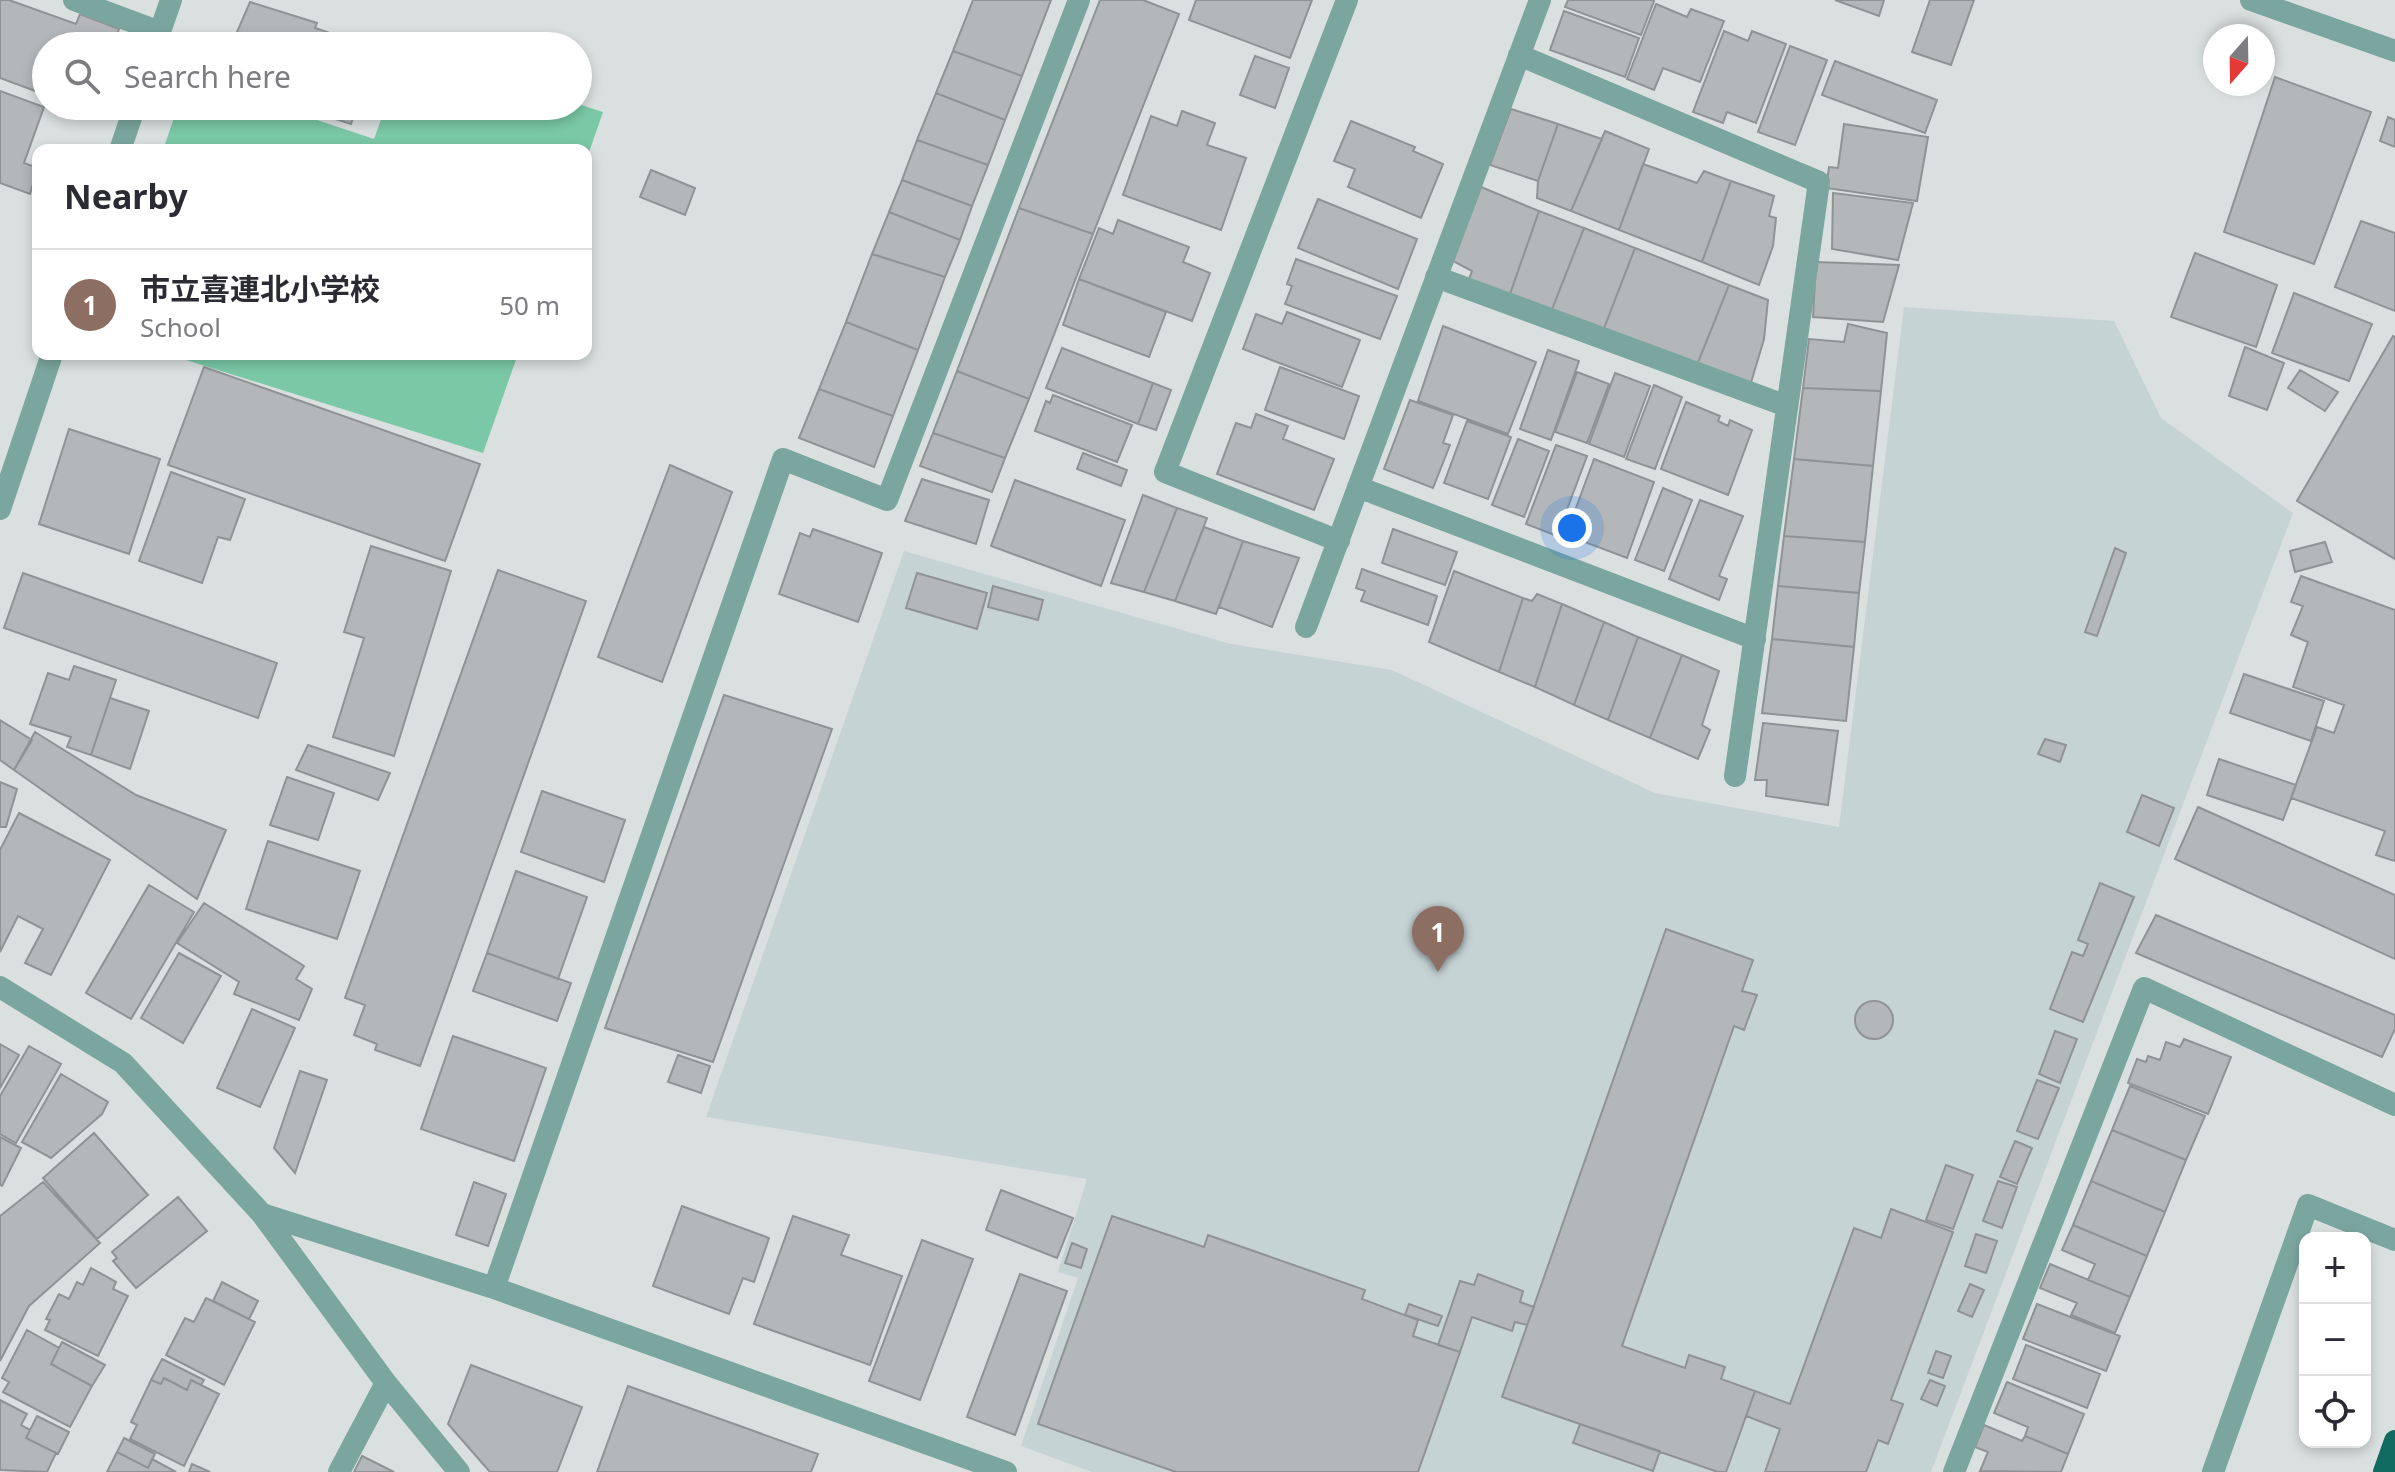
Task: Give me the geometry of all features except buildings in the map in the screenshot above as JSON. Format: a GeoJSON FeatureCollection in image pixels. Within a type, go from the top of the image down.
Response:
{"type":"FeatureCollection","features":[{"type":"Feature","properties":{"kind":"highway"},"geometry":{"type":"LineString","coordinates":[[2384,1472],[2395,1441]]}},
{"type":"Feature","properties":{"kind":"street"},"geometry":{"type":"LineString","coordinates":[[74,0],[143,32]]}},
{"type":"Feature","properties":{"kind":"street"},"geometry":{"type":"LineString","coordinates":[[160,32],[171,0]]}},
{"type":"Feature","properties":{"kind":"street"},"geometry":{"type":"LineString","coordinates":[[494,1288],[783,459],[887,500],[1079,0]]}},
{"type":"Feature","properties":{"kind":"street"},"geometry":{"type":"LineString","coordinates":[[1339,541],[1165,472],[1347,0]]}},
{"type":"Feature","properties":{"kind":"street"},"geometry":{"type":"LineString","coordinates":[[1306,627],[1540,0]]}},
{"type":"Feature","properties":{"kind":"street"},"geometry":{"type":"LineString","coordinates":[[2251,0],[2395,51]]}},
{"type":"Feature","properties":{"kind":"street"},"geometry":{"type":"LineString","coordinates":[[1519,55],[1819,182],[1735,776]]}},
{"type":"Feature","properties":{"kind":"street"},"geometry":{"type":"LineString","coordinates":[[122,144],[130,120]]}},
{"type":"Feature","properties":{"kind":"street"},"geometry":{"type":"LineString","coordinates":[[1436,277],[1787,406]]}},
{"type":"Feature","properties":{"kind":"street"},"geometry":{"type":"LineString","coordinates":[[0,509],[50,360]]}},
{"type":"Feature","properties":{"kind":"street"},"geometry":{"type":"LineString","coordinates":[[1358,487],[1755,639]]}},
{"type":"Feature","properties":{"kind":"street"},"geometry":{"type":"LineString","coordinates":[[0,987],[123,1063],[262,1214],[386,1383],[459,1472]]}},
{"type":"Feature","properties":{"kind":"street"},"geometry":{"type":"LineString","coordinates":[[1954,1472],[2144,988],[2395,1105]]}},
{"type":"Feature","properties":{"kind":"street"},"geometry":{"type":"LineString","coordinates":[[2213,1472],[2308,1205],[2395,1240]]}},
{"type":"Feature","properties":{"kind":"street"},"geometry":{"type":"LineString","coordinates":[[262,1214],[494,1288],[1006,1472]]}},
{"type":"Feature","properties":{"kind":"street"},"geometry":{"type":"LineString","coordinates":[[339,1472],[386,1383]]}},
{"type":"Feature","properties":{"kind":"shaded area"},"geometry":{"type":"Polygon","coordinates":[[[1904,307],[2114,321],[2161,418],[2293,513],[1931,1472],[1092,1472],[1021,1446],[1078,1278],[1058,1272],[1087,1179],[706,1117],[904,551],[1231,644],[1392,670],[1655,793],[1839,827],[1904,307]]]}},
{"type":"Feature","properties":{"kind":"green space"},"geometry":{"type":"Polygon","coordinates":[[[592,108],[603,112],[592,144],[165,144],[173,120],[317,120],[374,139],[381,120],[592,120],[592,108]]]}},
{"type":"Feature","properties":{"kind":"green space"},"geometry":{"type":"Polygon","coordinates":[[[186,360],[516,360],[483,453],[186,360]]]}},
{"type":"Feature","properties":{"kind":"place","name":"市立喜連北小学校"},"geometry":{"type":"Point","coordinates":[1438,972]}}]}
